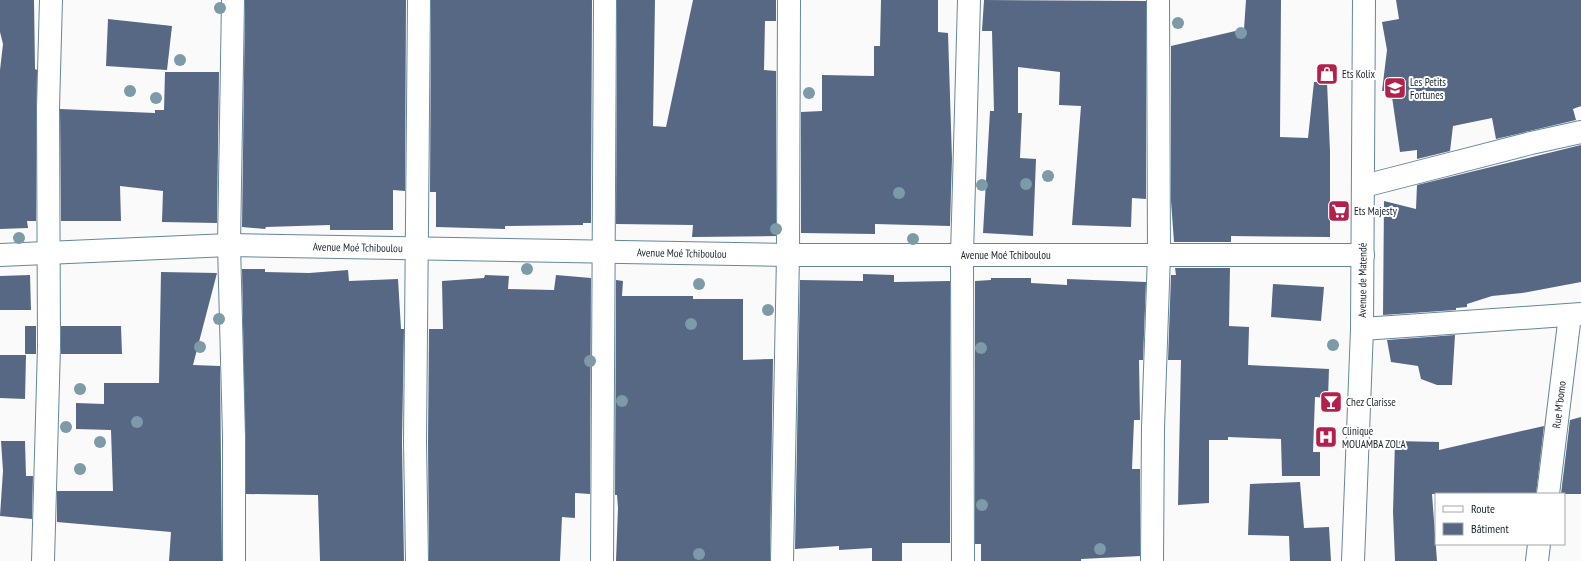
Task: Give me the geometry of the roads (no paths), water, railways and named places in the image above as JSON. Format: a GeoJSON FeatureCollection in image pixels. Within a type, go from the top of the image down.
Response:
{"type":"FeatureCollection","features":[{"type":"Feature","properties":{"kind":"street"},"geometry":{"type":"LineString","coordinates":[[43,561],[50,253],[48,108],[51,0]]}},
{"type":"Feature","properties":{"kind":"street"},"geometry":{"type":"LineString","coordinates":[[233,0],[229,245],[234,436],[234,561]]}},
{"type":"Feature","properties":{"kind":"street"},"geometry":{"type":"LineString","coordinates":[[417,561],[415,442],[418,248],[419,0]]}},
{"type":"Feature","properties":{"kind":"street"},"geometry":{"type":"LineString","coordinates":[[602,561],[605,0]]}},
{"type":"Feature","properties":{"kind":"street"},"geometry":{"type":"LineString","coordinates":[[782,561],[788,255],[789,0]]}},
{"type":"Feature","properties":{"kind":"street"},"geometry":{"type":"LineString","coordinates":[[963,561],[962,256],[969,0]]}},
{"type":"Feature","properties":{"kind":"street"},"geometry":{"type":"LineString","coordinates":[[1152,561],[1153,428],[1159,254],[1158,0]]}},
{"type":"Feature","properties":{"kind":"street","name":"Avenue de Matendé"},"geometry":{"type":"LineString","coordinates":[[1353,561],[1362,329],[1364,0]]}},
{"type":"Feature","properties":{"kind":"street"},"geometry":{"type":"LineString","coordinates":[[1364,186],[1531,143],[1581,132]]}},
{"type":"Feature","properties":{"kind":"street","name":"Avenue Moé Tchiboulou"},"geometry":{"type":"LineString","coordinates":[[0,255],[229,245],[788,255],[1363,255]]}},
{"type":"Feature","properties":{"kind":"street"},"geometry":{"type":"LineString","coordinates":[[1362,329],[1576,314]]}},
{"type":"Feature","properties":{"kind":"street","name":"Rue M'bomo"},"geometry":{"type":"LineString","coordinates":[[1548,493],[1576,314]]}},
{"type":"Feature","properties":{"kind":"street"},"geometry":{"type":"LineString","coordinates":[[1537,561],[1539,545]]}},
{"type":"Feature","properties":{"kind":"place","name":"Ets Kolix"},"geometry":{"type":"Point","coordinates":[1327,74]}},
{"type":"Feature","properties":{"kind":"place","name":"Les Petits Fortunes"},"geometry":{"type":"Point","coordinates":[1395,88]}},
{"type":"Feature","properties":{"kind":"place","name":"Ets Majesty"},"geometry":{"type":"Point","coordinates":[1339,211]}},
{"type":"Feature","properties":{"kind":"place","name":"Chez Clarisse"},"geometry":{"type":"Point","coordinates":[1331,402]}},
{"type":"Feature","properties":{"kind":"place","name":"Clinique MOUAMBA ZOLA"},"geometry":{"type":"Point","coordinates":[1326,437]}}]}
